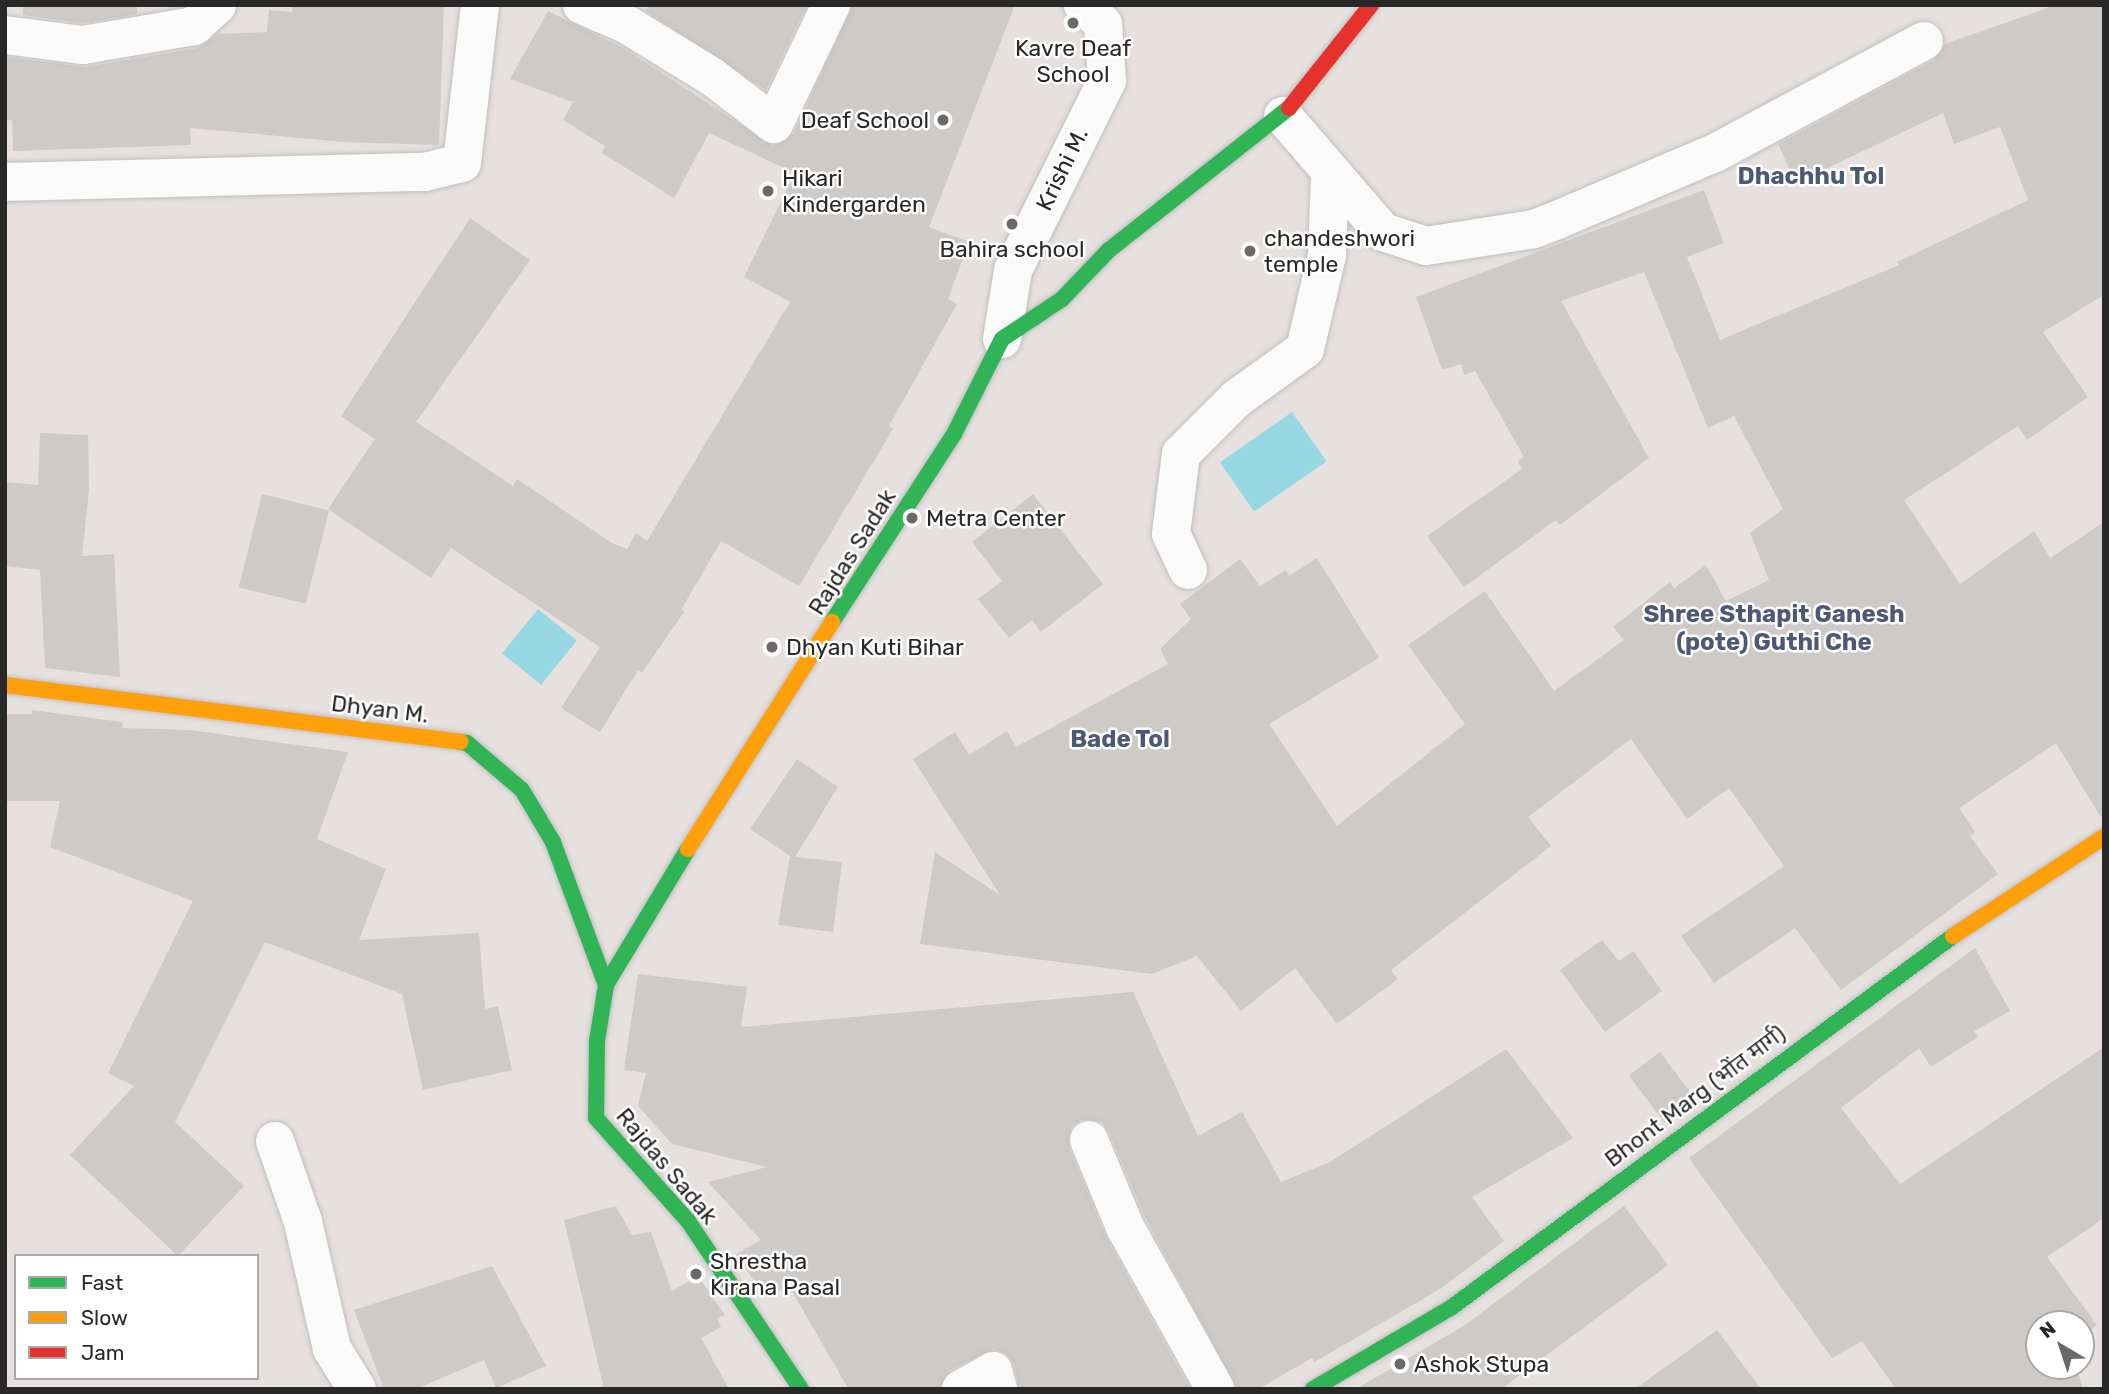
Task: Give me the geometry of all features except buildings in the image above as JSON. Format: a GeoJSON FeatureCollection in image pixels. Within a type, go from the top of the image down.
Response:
{"type":"FeatureCollection","features":[{"type":"Feature","properties":{"kind":"street"},"geometry":{"type":"LineString","coordinates":[[5,35],[83,45],[194,26],[217,5]]}},
{"type":"Feature","properties":{"kind":"street"},"geometry":{"type":"LineString","coordinates":[[5,182],[425,172],[461,163],[480,5]]}},
{"type":"Feature","properties":{"kind":"street"},"geometry":{"type":"LineString","coordinates":[[582,5],[626,24],[711,76],[774,124],[831,5]]}},
{"type":"Feature","properties":{"kind":"street","name":"Krishi M."},"geometry":{"type":"LineString","coordinates":[[1002,339],[1013,270],[1107,81],[1102,24],[1083,5]]}},
{"type":"Feature","properties":{"kind":"street","name":"Rajdas Sadak"},"geometry":{"type":"LineString","coordinates":[[801,1389],[688,1221],[596,1118],[597,1041],[606,985],[730,779],[954,434],[1002,339],[1062,299],[1109,250],[1283,116],[1371,5]]}},
{"type":"Feature","properties":{"kind":"street"},"geometry":{"type":"LineString","coordinates":[[1283,116],[1330,176],[1383,232],[1426,246],[1534,229],[1715,153],[1924,41]]}},
{"type":"Feature","properties":{"kind":"street"},"geometry":{"type":"LineString","coordinates":[[1188,570],[1171,534],[1181,454],[1236,399],[1305,349],[1327,255],[1330,176]]}},
{"type":"Feature","properties":{"kind":"street","name":"Dhyan M."},"geometry":{"type":"LineString","coordinates":[[5,685],[467,743],[522,790],[552,842],[606,985]]}},
{"type":"Feature","properties":{"kind":"street","name":"Bhont Marg (भाेंत मार्ग)"},"geometry":{"type":"LineString","coordinates":[[1313,1389],[1452,1307],[1875,990],[2104,837]]}},
{"type":"Feature","properties":{"kind":"street"},"geometry":{"type":"LineString","coordinates":[[1089,1140],[1125,1227],[1215,1389]]}},
{"type":"Feature","properties":{"kind":"street"},"geometry":{"type":"LineString","coordinates":[[275,1141],[303,1222],[332,1349],[356,1389]]}},
{"type":"Feature","properties":{"kind":"street"},"geometry":{"type":"LineString","coordinates":[[961,1389],[993,1371],[998,1389]]}},
{"type":"Feature","properties":{"kind":"water"},"geometry":{"type":"Polygon","coordinates":[[[1292,412],[1326,461],[1254,512],[1220,462],[1292,412]]]}},
{"type":"Feature","properties":{"kind":"water"},"geometry":{"type":"Polygon","coordinates":[[[538,609],[577,640],[541,685],[502,653],[538,609]]]}},
{"type":"Feature","properties":{"kind":"traffic: fast"},"geometry":{"type":"LineString","coordinates":[[832,622],[954,434],[1002,339],[1062,299],[1109,250],[1289,108]]}},
{"type":"Feature","properties":{"kind":"traffic: fast"},"geometry":{"type":"LineString","coordinates":[[460,742],[467,743],[522,790],[553,842],[606,985]]}},
{"type":"Feature","properties":{"kind":"traffic: fast"},"geometry":{"type":"LineString","coordinates":[[688,849],[606,985],[597,1041],[596,1118],[688,1221],[801,1389]]}},
{"type":"Feature","properties":{"kind":"traffic: fast"},"geometry":{"type":"LineString","coordinates":[[1313,1389],[1452,1307],[1953,936]]}},
{"type":"Feature","properties":{"kind":"traffic: slow"},"geometry":{"type":"LineString","coordinates":[[688,849],[832,622]]}},
{"type":"Feature","properties":{"kind":"traffic: slow"},"geometry":{"type":"LineString","coordinates":[[5,685],[460,742]]}},
{"type":"Feature","properties":{"kind":"traffic: slow"},"geometry":{"type":"LineString","coordinates":[[1953,936],[2104,837]]}},
{"type":"Feature","properties":{"kind":"traffic: jam"},"geometry":{"type":"LineString","coordinates":[[1289,108],[1371,5]]}},
{"type":"Feature","properties":{"kind":"place","name":"Kavre Deaf School"},"geometry":{"type":"Point","coordinates":[1073,23]}},
{"type":"Feature","properties":{"kind":"place","name":"Deaf School"},"geometry":{"type":"Point","coordinates":[943,120]}},
{"type":"Feature","properties":{"kind":"place","name":"Hikari Kindergarden"},"geometry":{"type":"Point","coordinates":[768,191]}},
{"type":"Feature","properties":{"kind":"place","name":"Bahira school"},"geometry":{"type":"Point","coordinates":[1012,224]}},
{"type":"Feature","properties":{"kind":"place","name":"chandeshwori temple"},"geometry":{"type":"Point","coordinates":[1250,251]}},
{"type":"Feature","properties":{"kind":"place","name":"Metra Center"},"geometry":{"type":"Point","coordinates":[912,518]}},
{"type":"Feature","properties":{"kind":"place","name":"Dhyan Kuti Bihar"},"geometry":{"type":"Point","coordinates":[772,647]}},
{"type":"Feature","properties":{"kind":"place","name":"Shrestha Kirana Pasal"},"geometry":{"type":"Point","coordinates":[696,1274]}},
{"type":"Feature","properties":{"kind":"place","name":"Ashok Stupa"},"geometry":{"type":"Point","coordinates":[1400,1364]}},
{"type":"Feature","properties":{"kind":"district","name":"Dhachhu Tol"},"geometry":{"type":"Point","coordinates":[1811,177]}},
{"type":"Feature","properties":{"kind":"district","name":"Shree Sthapit Ganesh (pote) Guthi Che"},"geometry":{"type":"Point","coordinates":[1774,629]}},
{"type":"Feature","properties":{"kind":"district","name":"Bade Tol"},"geometry":{"type":"Point","coordinates":[1120,740]}}]}
